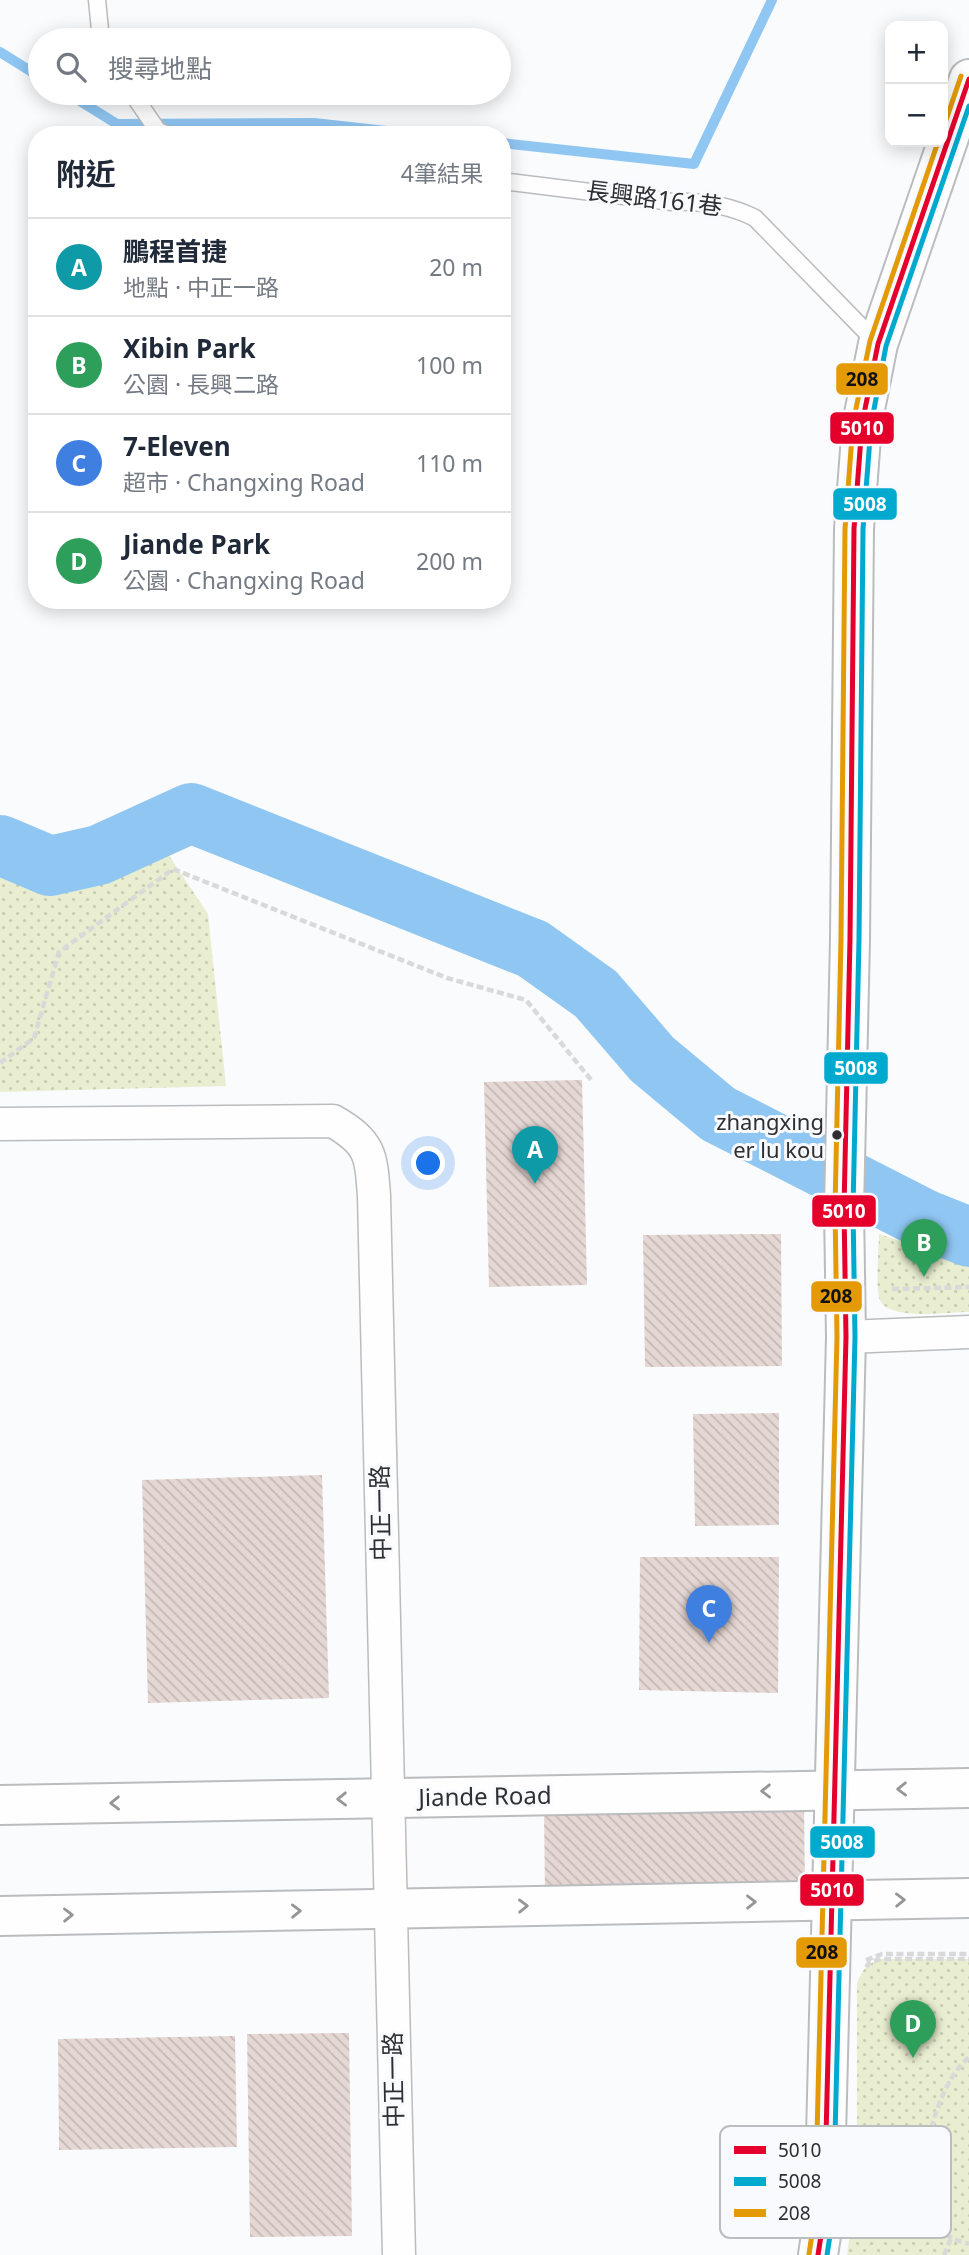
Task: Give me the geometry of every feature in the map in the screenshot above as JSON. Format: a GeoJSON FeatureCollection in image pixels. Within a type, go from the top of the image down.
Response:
{"type":"FeatureCollection","features":[{"type":"Feature","properties":{"kind":"main road"},"geometry":{"type":"LineString","coordinates":[[826,2126],[846,1337],[844,1208],[854,529],[862,424],[878,344],[969,79]]}},
{"type":"Feature","properties":{"kind":"main road","name":"Jiande Road"},"geometry":{"type":"LineString","coordinates":[[0,1805],[969,1788]]}},
{"type":"Feature","properties":{"kind":"main road"},"geometry":{"type":"LineString","coordinates":[[0,1916],[969,1898]]}},
{"type":"Feature","properties":{"kind":"street","name":"中正一路"},"geometry":{"type":"LineString","coordinates":[[0,1124],[333,1121],[355,1134],[371,1160],[375,1224],[399,2255]]}},
{"type":"Feature","properties":{"kind":"street"},"geometry":{"type":"LineString","coordinates":[[846,1337],[969,1332]]}},
{"type":"Feature","properties":{"kind":"lane"},"geometry":{"type":"LineString","coordinates":[[97,0],[100,28]]}},
{"type":"Feature","properties":{"kind":"lane"},"geometry":{"type":"LineString","coordinates":[[141,105],[158,126]]}},
{"type":"Feature","properties":{"kind":"lane","name":"長興路161巷"},"geometry":{"type":"LineString","coordinates":[[511,182],[736,208],[755,218],[878,344]]}},
{"type":"Feature","properties":{"kind":"path"},"geometry":{"type":"LineString","coordinates":[[0,1063],[33,1038],[59,952],[173,869],[447,978],[526,1000],[592,1081]]}},
{"type":"Feature","properties":{"kind":"path"},"geometry":{"type":"LineString","coordinates":[[892,1289],[969,1287]]}},
{"type":"Feature","properties":{"kind":"path"},"geometry":{"type":"LineString","coordinates":[[861,1969],[868,1958],[882,1954],[969,1957]]}},
{"type":"Feature","properties":{"kind":"path"},"geometry":{"type":"LineString","coordinates":[[932,2126],[945,2089],[969,2057]]}},
{"type":"Feature","properties":{"kind":"path"},"geometry":{"type":"LineString","coordinates":[[944,2255],[951,2238],[969,2244]]}},
{"type":"Feature","properties":{"kind":"green space"},"geometry":{"type":"Polygon","coordinates":[[[166,851],[208,914],[226,1086],[0,1092],[0,873],[42,888],[75,881],[166,851]]]}},
{"type":"Feature","properties":{"kind":"green space"},"geometry":{"type":"Polygon","coordinates":[[[879,1234],[969,1264],[969,1312],[907,1313],[886,1307],[880,1300],[878,1287],[879,1234]]]}},
{"type":"Feature","properties":{"kind":"green space"},"geometry":{"type":"Polygon","coordinates":[[[882,1959],[969,1959],[969,2255],[847,2255],[849,2238],[951,2238],[951,2126],[857,2126],[857,1983],[866,1967],[882,1959]]]}},
{"type":"Feature","properties":{"kind":"building"},"geometry":{"type":"Polygon","coordinates":[[[582,1080],[587,1285],[489,1287],[484,1082],[582,1080]]]}},
{"type":"Feature","properties":{"kind":"building"},"geometry":{"type":"Polygon","coordinates":[[[781,1234],[782,1366],[645,1367],[643,1235],[781,1234]]]}},
{"type":"Feature","properties":{"kind":"building"},"geometry":{"type":"Polygon","coordinates":[[[779,1413],[779,1525],[695,1526],[693,1414],[779,1413]]]}},
{"type":"Feature","properties":{"kind":"building"},"geometry":{"type":"Polygon","coordinates":[[[322,1475],[329,1698],[148,1703],[142,1480],[322,1475]]]}},
{"type":"Feature","properties":{"kind":"building"},"geometry":{"type":"Polygon","coordinates":[[[640,1557],[779,1557],[778,1693],[639,1690],[640,1557]]]}},
{"type":"Feature","properties":{"kind":"building"},"geometry":{"type":"Polygon","coordinates":[[[804,1804],[805,1891],[545,1894],[544,1807],[804,1804]]]}},
{"type":"Feature","properties":{"kind":"building"},"geometry":{"type":"Polygon","coordinates":[[[349,2033],[352,2236],[250,2237],[247,2034],[349,2033]]]}},
{"type":"Feature","properties":{"kind":"building"},"geometry":{"type":"Polygon","coordinates":[[[235,2036],[237,2147],[59,2150],[58,2039],[235,2036]]]}},
{"type":"Feature","properties":{"kind":"waterway"},"geometry":{"type":"LineString","coordinates":[[511,144],[694,164],[772,0]]}},
{"type":"Feature","properties":{"kind":"waterway"},"geometry":{"type":"LineString","coordinates":[[0,52],[28,70]]}},
{"type":"Feature","properties":{"kind":"waterway"},"geometry":{"type":"LineString","coordinates":[[86,105],[117,124],[314,123],[341,126]]}},
{"type":"Feature","properties":{"kind":"waterway"},"geometry":{"type":"LineString","coordinates":[[0,845],[50,866],[99,855],[191,813],[533,949],[596,994],[652,1059],[718,1114],[924,1219],[969,1237]]}},
{"type":"Feature","properties":{"kind":"transit line","name":"208"},"geometry":{"type":"LineString","coordinates":[[948,114],[961,76]]}},
{"type":"Feature","properties":{"kind":"transit line","name":"5010"},"geometry":{"type":"LineString","coordinates":[[826,2126],[846,1337],[844,1208],[854,529],[862,424],[878,344],[969,79]]}},
{"type":"Feature","properties":{"kind":"transit line","name":"5008"},"geometry":{"type":"LineString","coordinates":[[835,2126],[855,1337],[853,1208],[863,529],[871,425],[886,346],[969,106]]}},
{"type":"Feature","properties":{"kind":"transit line","name":"208"},"geometry":{"type":"LineString","coordinates":[[817,2126],[837,1337],[835,1208],[845,529],[853,423],[870,341],[936,147]]}},
{"type":"Feature","properties":{"kind":"transit line","name":"208"},"geometry":{"type":"LineString","coordinates":[[809,2254],[811,2238]]}},
{"type":"Feature","properties":{"kind":"transit line","name":"5010"},"geometry":{"type":"LineString","coordinates":[[818,2255],[821,2238]]}},
{"type":"Feature","properties":{"kind":"transit line","name":"5008"},"geometry":{"type":"LineString","coordinates":[[827,2255],[830,2238]]}},
{"type":"Feature","properties":{"kind":"place","name":"zhangxing er lu kou"},"geometry":{"type":"Point","coordinates":[837,1135]}},
{"type":"Feature","properties":{"kind":"place","name":"鵬程首捷"},"geometry":{"type":"Point","coordinates":[535,1184]}},
{"type":"Feature","properties":{"kind":"place","name":"Xibin Park"},"geometry":{"type":"Point","coordinates":[924,1277]}},
{"type":"Feature","properties":{"kind":"place","name":"7-Eleven"},"geometry":{"type":"Point","coordinates":[709,1643]}},
{"type":"Feature","properties":{"kind":"place","name":"Jiande Park"},"geometry":{"type":"Point","coordinates":[913,2058]}}]}
